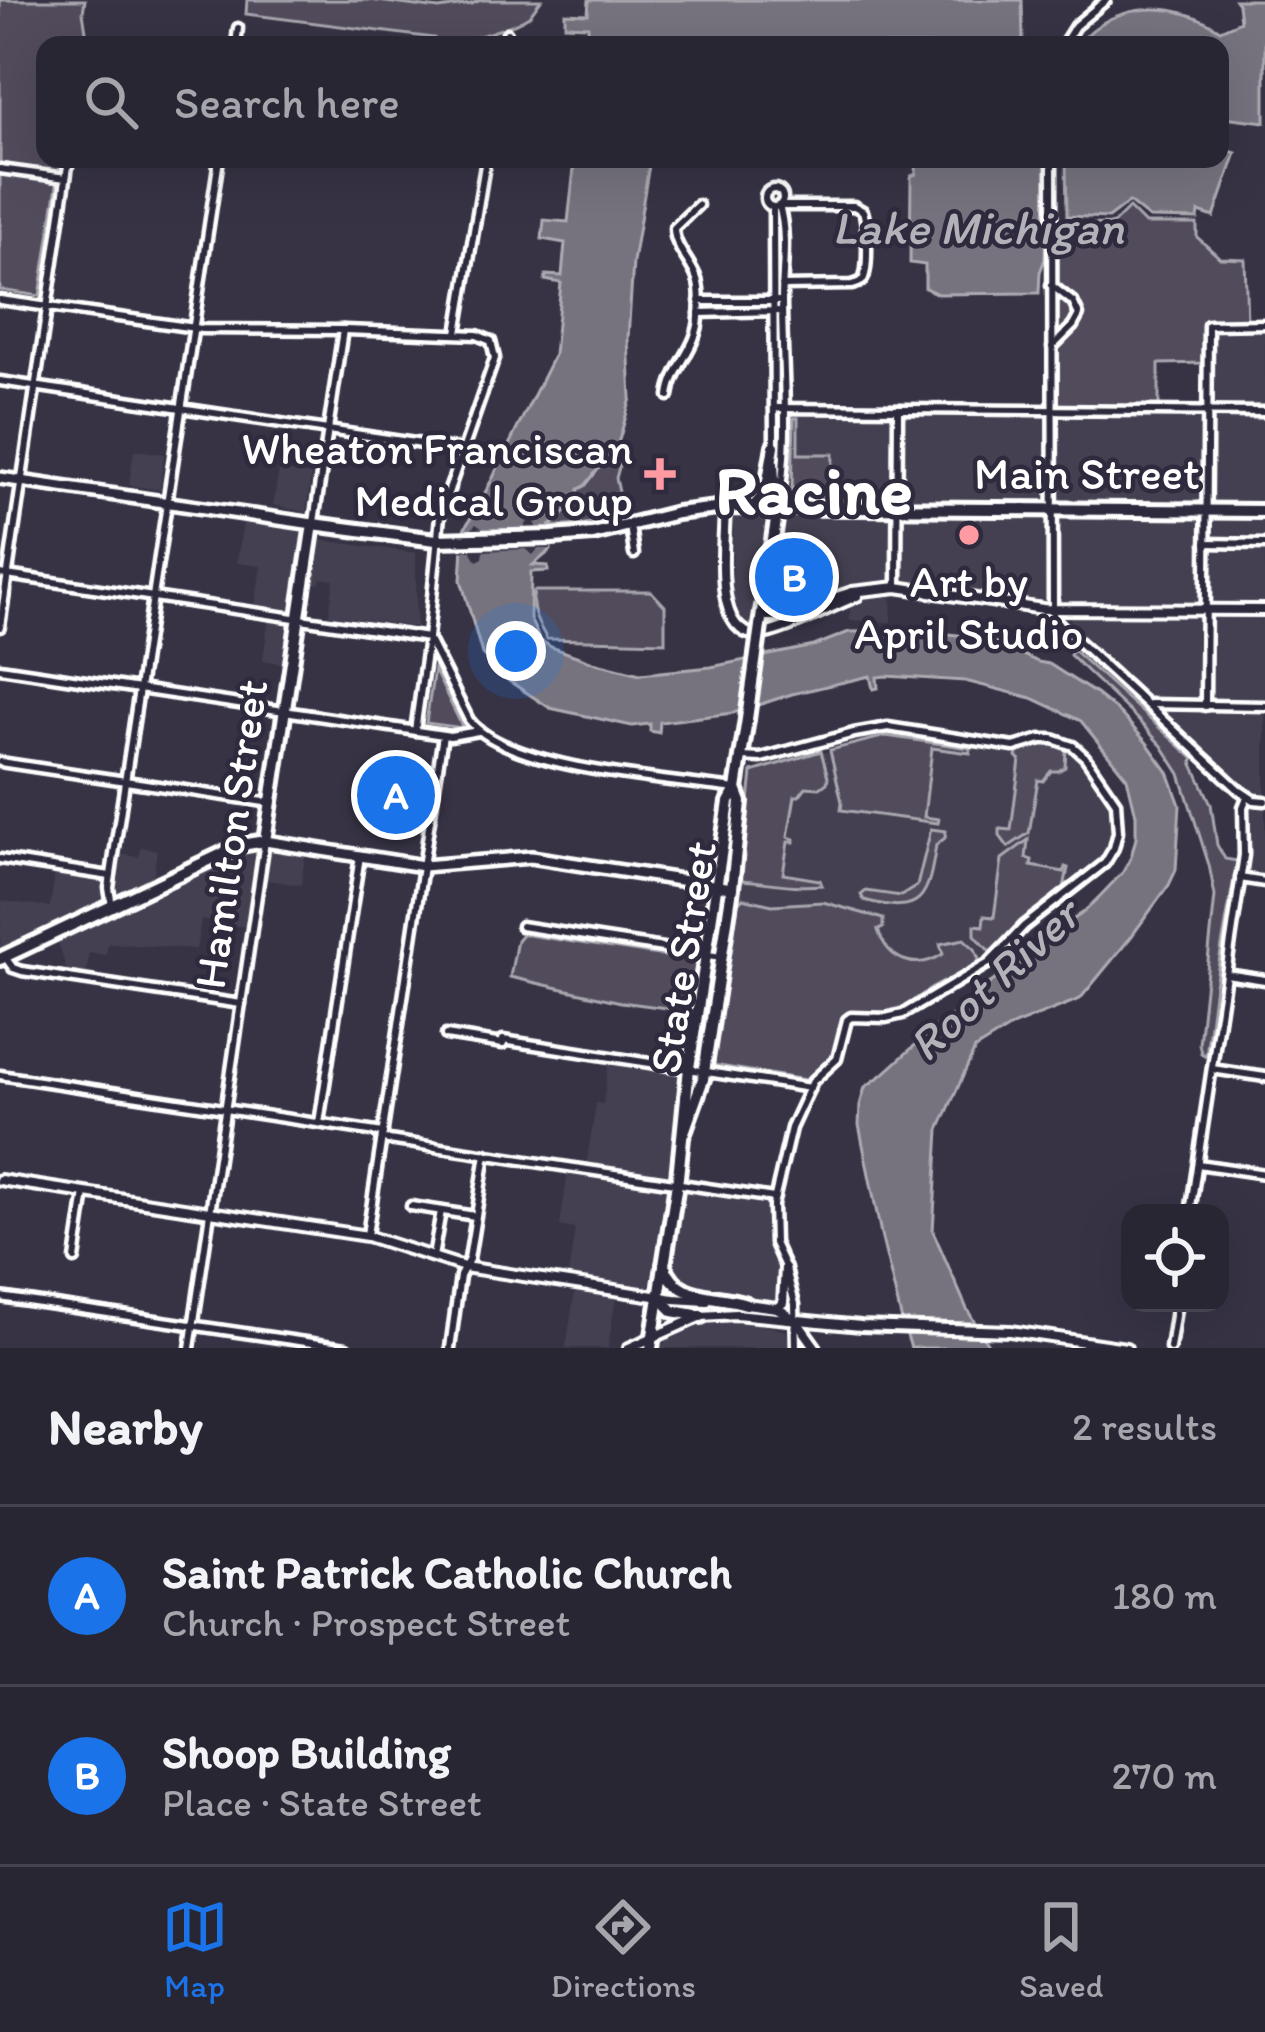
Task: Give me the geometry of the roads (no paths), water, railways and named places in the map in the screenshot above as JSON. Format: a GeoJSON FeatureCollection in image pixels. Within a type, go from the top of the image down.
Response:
{"type":"FeatureCollection","features":[{"type":"Feature","properties":{"kind":"main road"},"geometry":{"type":"LineString","coordinates":[[753,507],[768,486],[774,446]]}},
{"type":"Feature","properties":{"kind":"main road"},"geometry":{"type":"LineString","coordinates":[[0,478],[313,524]]}},
{"type":"Feature","properties":{"kind":"main road","name":"Main Street"},"geometry":{"type":"LineString","coordinates":[[313,524],[458,540],[592,534],[676,513],[725,507],[1265,511]]}},
{"type":"Feature","properties":{"kind":"main road","name":"State Street"},"geometry":{"type":"LineString","coordinates":[[652,1342],[689,1068],[730,802],[742,757],[778,507]]}},
{"type":"Feature","properties":{"kind":"main road","name":"Hamilton Street"},"geometry":{"type":"LineString","coordinates":[[265,841],[313,524]]}},
{"type":"Feature","properties":{"kind":"main road","name":"State Street"},"geometry":{"type":"LineString","coordinates":[[683,1134],[704,1071],[732,888],[741,802],[736,789]]}},
{"type":"Feature","properties":{"kind":"main road"},"geometry":{"type":"LineString","coordinates":[[2,958],[241,845],[265,841],[423,866],[531,857],[732,888]]}},
{"type":"Feature","properties":{"kind":"main road"},"geometry":{"type":"LineString","coordinates":[[664,1264],[673,1284],[689,1294],[746,1304]]}},
{"type":"Feature","properties":{"kind":"main road"},"geometry":{"type":"LineString","coordinates":[[659,1297],[673,1311],[701,1316]]}},
{"type":"Feature","properties":{"kind":"street"},"geometry":{"type":"LineString","coordinates":[[1069,36],[1106,0]]}},
{"type":"Feature","properties":{"kind":"street"},"geometry":{"type":"LineString","coordinates":[[237,36],[238,28]]}},
{"type":"Feature","properties":{"kind":"street"},"geometry":{"type":"LineString","coordinates":[[0,627],[4,575],[68,168]]}},
{"type":"Feature","properties":{"kind":"street"},"geometry":{"type":"LineString","coordinates":[[112,906],[110,876],[218,168]]}},
{"type":"Feature","properties":{"kind":"street"},"geometry":{"type":"LineString","coordinates":[[457,334],[485,168]]}},
{"type":"Feature","properties":{"kind":"street"},"geometry":{"type":"LineString","coordinates":[[1052,168],[1053,618],[1247,796],[1265,801]]}},
{"type":"Feature","properties":{"kind":"street"},"geometry":{"type":"LineString","coordinates":[[0,169],[66,178]]}},
{"type":"Feature","properties":{"kind":"street"},"geometry":{"type":"LineString","coordinates":[[669,396],[671,380],[698,331],[699,313],[698,281],[673,235],[677,222],[698,205]]}},
{"type":"Feature","properties":{"kind":"street"},"geometry":{"type":"LineString","coordinates":[[776,207],[854,206],[863,211],[866,221],[862,281],[782,286]]}},
{"type":"Feature","properties":{"kind":"street"},"geometry":{"type":"LineString","coordinates":[[776,207],[782,216],[784,408],[778,507]]}},
{"type":"Feature","properties":{"kind":"street"},"geometry":{"type":"LineString","coordinates":[[776,207],[771,311],[778,507]]}},
{"type":"Feature","properties":{"kind":"street"},"geometry":{"type":"LineString","coordinates":[[1052,285],[1079,312],[1073,326],[1052,347]]}},
{"type":"Feature","properties":{"kind":"street"},"geometry":{"type":"LineString","coordinates":[[0,300],[194,328],[482,335],[494,346],[495,358],[446,495],[436,540],[415,730]]}},
{"type":"Feature","properties":{"kind":"street"},"geometry":{"type":"LineString","coordinates":[[699,301],[782,301]]}},
{"type":"Feature","properties":{"kind":"street"},"geometry":{"type":"LineString","coordinates":[[699,313],[782,311]]}},
{"type":"Feature","properties":{"kind":"street"},"geometry":{"type":"LineString","coordinates":[[1205,706],[1208,326],[1265,324]]}},
{"type":"Feature","properties":{"kind":"street","name":"Hamilton Street"},"geometry":{"type":"LineString","coordinates":[[313,524],[343,330]]}},
{"type":"Feature","properties":{"kind":"street"},"geometry":{"type":"LineString","coordinates":[[0,380],[462,450]]}},
{"type":"Feature","properties":{"kind":"street"},"geometry":{"type":"LineString","coordinates":[[774,408],[1265,412]]}},
{"type":"Feature","properties":{"kind":"street"},"geometry":{"type":"LineString","coordinates":[[898,409],[898,587]]}},
{"type":"Feature","properties":{"kind":"street"},"geometry":{"type":"LineString","coordinates":[[725,507],[725,603],[731,619],[745,631],[768,634],[870,592]]}},
{"type":"Feature","properties":{"kind":"street"},"geometry":{"type":"LineString","coordinates":[[630,525],[634,554]]}},
{"type":"Feature","properties":{"kind":"street"},"geometry":{"type":"LineString","coordinates":[[1206,543],[1265,544]]}},
{"type":"Feature","properties":{"kind":"street"},"geometry":{"type":"LineString","coordinates":[[4,575],[428,638]]}},
{"type":"Feature","properties":{"kind":"street"},"geometry":{"type":"LineString","coordinates":[[761,621],[852,592],[898,587],[1051,609],[1265,610]]}},
{"type":"Feature","properties":{"kind":"street"},"geometry":{"type":"LineString","coordinates":[[1068,608],[1070,635]]}},
{"type":"Feature","properties":{"kind":"street"},"geometry":{"type":"LineString","coordinates":[[428,638],[469,720],[499,743],[545,761],[736,789]]}},
{"type":"Feature","properties":{"kind":"street"},"geometry":{"type":"LineString","coordinates":[[0,668],[442,735],[478,731]]}},
{"type":"Feature","properties":{"kind":"street"},"geometry":{"type":"LineString","coordinates":[[1147,704],[1265,706]]}},
{"type":"Feature","properties":{"kind":"street"},"geometry":{"type":"LineString","coordinates":[[742,757],[761,758],[888,728],[1013,747],[1054,739],[1078,750],[1100,775],[1115,802],[1119,824],[1114,848],[1100,869],[1030,921],[979,971],[903,1014],[848,1018],[838,1056],[813,1082],[787,1141],[774,1198],[772,1236],[793,1291],[796,1348]]}},
{"type":"Feature","properties":{"kind":"street"},"geometry":{"type":"LineString","coordinates":[[367,1236],[442,735]]}},
{"type":"Feature","properties":{"kind":"street"},"geometry":{"type":"LineString","coordinates":[[0,762],[271,803]]}},
{"type":"Feature","properties":{"kind":"street"},"geometry":{"type":"LineString","coordinates":[[1191,1204],[1244,855],[1247,796]]}},
{"type":"Feature","properties":{"kind":"street","name":"Hamilton Street"},"geometry":{"type":"LineString","coordinates":[[190,1348],[265,841]]}},
{"type":"Feature","properties":{"kind":"street"},"geometry":{"type":"LineString","coordinates":[[320,1124],[360,856]]}},
{"type":"Feature","properties":{"kind":"street"},"geometry":{"type":"LineString","coordinates":[[0,859],[110,876]]}},
{"type":"Feature","properties":{"kind":"street"},"geometry":{"type":"LineString","coordinates":[[1240,878],[1265,882]]}},
{"type":"Feature","properties":{"kind":"street"},"geometry":{"type":"LineString","coordinates":[[520,926],[721,957]]}},
{"type":"Feature","properties":{"kind":"street"},"geometry":{"type":"LineString","coordinates":[[2,958],[22,971],[242,1004]]}},
{"type":"Feature","properties":{"kind":"street"},"geometry":{"type":"LineString","coordinates":[[1226,974],[1265,980]]}},
{"type":"Feature","properties":{"kind":"street"},"geometry":{"type":"LineString","coordinates":[[446,1036],[503,1044],[503,1040],[810,1088]]}},
{"type":"Feature","properties":{"kind":"street"},"geometry":{"type":"LineString","coordinates":[[1212,1069],[1265,1077]]}},
{"type":"Feature","properties":{"kind":"street"},"geometry":{"type":"LineString","coordinates":[[0,1075],[774,1198]]}},
{"type":"Feature","properties":{"kind":"street"},"geometry":{"type":"LineString","coordinates":[[450,1348],[486,1154]]}},
{"type":"Feature","properties":{"kind":"street"},"geometry":{"type":"LineString","coordinates":[[1198,1164],[1265,1174]]}},
{"type":"Feature","properties":{"kind":"street"},"geometry":{"type":"LineString","coordinates":[[0,1180],[367,1236],[464,1268],[778,1309],[796,1320],[816,1348]]}},
{"type":"Feature","properties":{"kind":"street"},"geometry":{"type":"LineString","coordinates":[[75,1259],[85,1193]]}},
{"type":"Feature","properties":{"kind":"street"},"geometry":{"type":"LineString","coordinates":[[410,1206],[476,1216]]}},
{"type":"Feature","properties":{"kind":"street"},"geometry":{"type":"LineString","coordinates":[[434,1257],[441,1211]]}},
{"type":"Feature","properties":{"kind":"street"},"geometry":{"type":"LineString","coordinates":[[778,1309],[783,1303],[785,1268]]}},
{"type":"Feature","properties":{"kind":"street"},"geometry":{"type":"LineString","coordinates":[[0,1297],[346,1348]]}},
{"type":"Feature","properties":{"kind":"street"},"geometry":{"type":"LineString","coordinates":[[1170,1348],[1176,1312]]}},
{"type":"Feature","properties":{"kind":"street"},"geometry":{"type":"LineString","coordinates":[[629,1348],[652,1342],[701,1316],[736,1314],[894,1328],[983,1330],[1126,1348]]}},
{"type":"Feature","properties":{"kind":"water"},"geometry":{"type":"Polygon","coordinates":[[[589,0],[1022,0],[1023,36],[588,36],[588,26],[565,25],[565,13],[588,14],[589,0]]]}},
{"type":"Feature","properties":{"kind":"water","name":"Lake Michigan"},"geometry":{"type":"Polygon","coordinates":[[[1235,0],[1265,0],[1265,122],[1229,118],[1229,36],[1086,36],[1109,19],[1146,9],[1185,13],[1220,30],[1240,21],[1235,0]]]}},
{"type":"Feature","properties":{"kind":"water","name":"Lake Michigan"},"geometry":{"type":"Polygon","coordinates":[[[1229,151],[1236,153],[1214,217],[1199,212],[1198,219],[1149,218],[1129,202],[1108,218],[1067,216],[1066,168],[1229,168],[1229,151]]]}},
{"type":"Feature","properties":{"kind":"water","name":"Root River"},"geometry":{"type":"Polygon","coordinates":[[[574,168],[649,168],[633,262],[628,339],[631,398],[618,444],[550,526],[551,550],[533,565],[548,566],[548,571],[531,572],[530,619],[540,640],[593,662],[640,674],[711,667],[814,646],[849,632],[922,631],[975,637],[1049,664],[1096,694],[1120,713],[1168,772],[1180,805],[1176,870],[1169,885],[1080,999],[1014,1025],[975,1049],[939,1130],[933,1231],[990,1348],[911,1348],[882,1239],[859,1125],[860,1105],[865,1087],[943,1020],[958,1014],[989,984],[1084,912],[1123,872],[1136,838],[1127,778],[1081,721],[1032,698],[965,681],[886,676],[877,677],[878,688],[873,689],[870,676],[733,713],[660,722],[659,733],[650,731],[650,724],[632,726],[550,708],[509,681],[482,654],[461,580],[464,530],[554,355],[561,283],[545,280],[546,275],[562,276],[565,243],[542,239],[544,220],[568,222],[574,168]]]}},
{"type":"Feature","properties":{"kind":"water","name":"Lake Michigan"},"geometry":{"type":"Polygon","coordinates":[[[916,168],[1047,168],[1045,259],[1039,293],[938,294],[925,288],[925,265],[910,263],[911,176],[916,168]]]}},
{"type":"Feature","properties":{"kind":"place","name":"Wheaton Franciscan Medical Group"},"geometry":{"type":"Point","coordinates":[660,474]}},
{"type":"Feature","properties":{"kind":"place","name":"Art by April Studio"},"geometry":{"type":"Point","coordinates":[969,535]}},
{"type":"Feature","properties":{"kind":"place","name":"Shoop Building"},"geometry":{"type":"Point","coordinates":[794,577]}},
{"type":"Feature","properties":{"kind":"place","name":"Saint Patrick Catholic Church"},"geometry":{"type":"Point","coordinates":[396,795]}},
{"type":"Feature","properties":{"kind":"district","name":"Racine"},"geometry":{"type":"Point","coordinates":[814,490]}}]}
